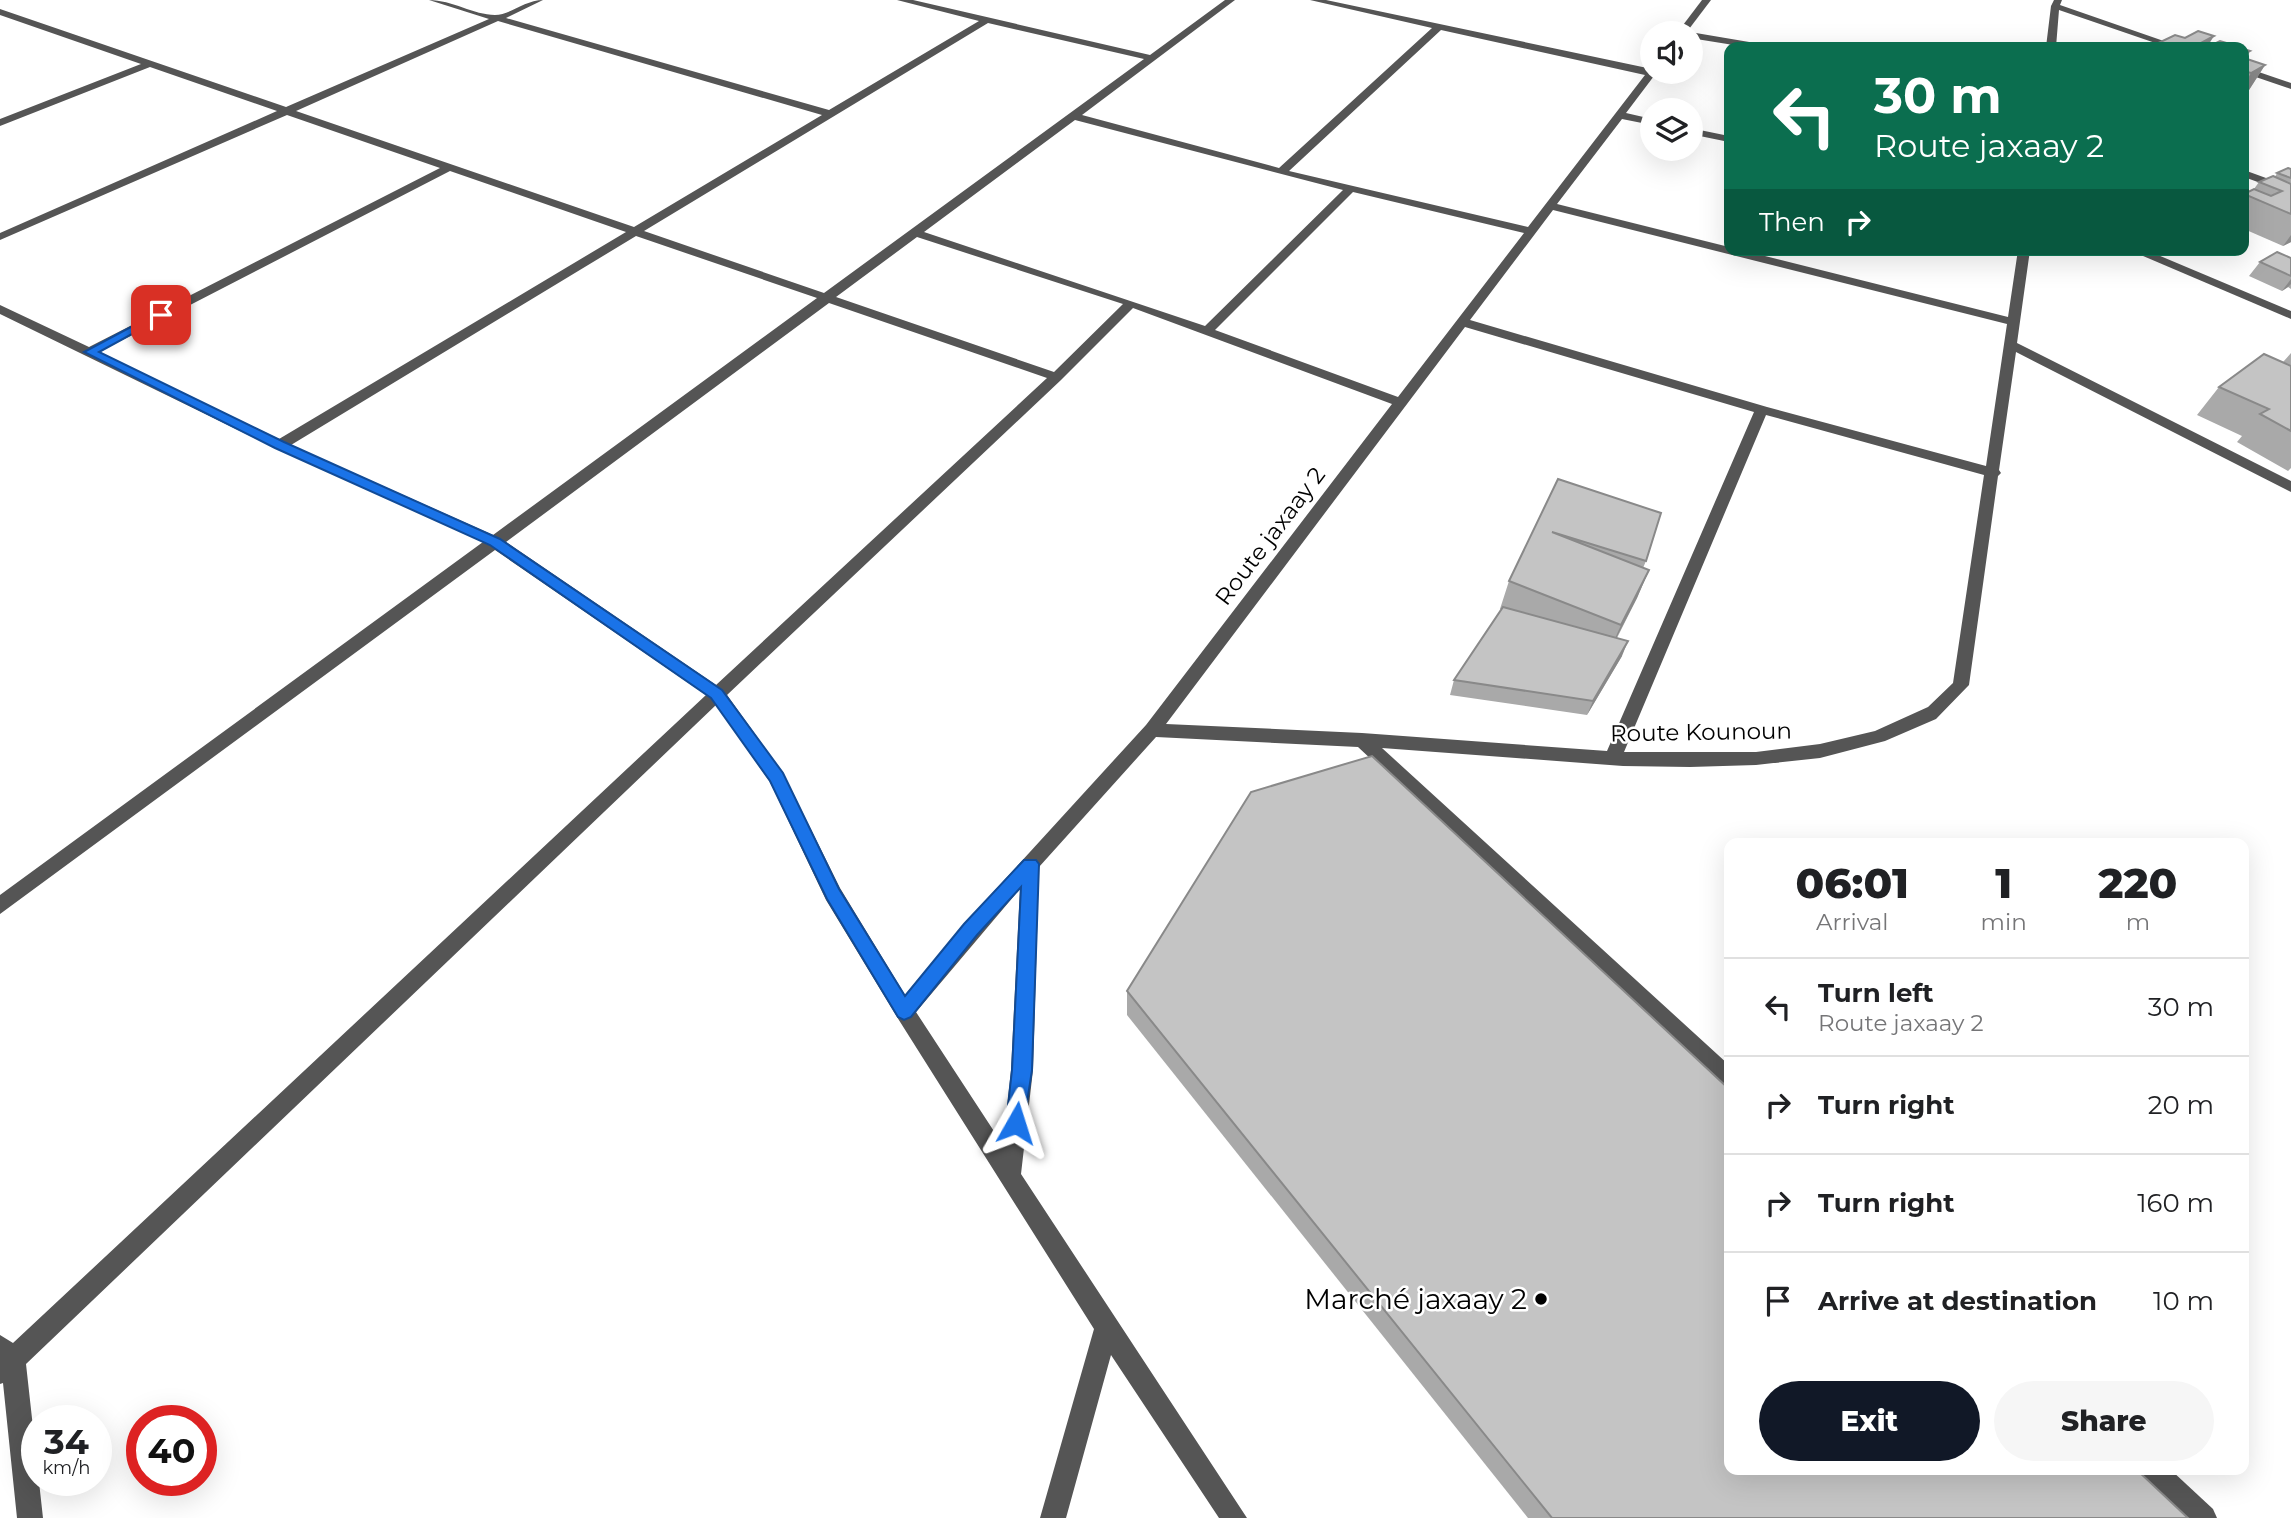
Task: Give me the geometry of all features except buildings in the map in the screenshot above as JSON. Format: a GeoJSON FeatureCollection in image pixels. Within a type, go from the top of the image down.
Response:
{"type":"FeatureCollection","features":[{"type":"Feature","properties":{"kind":"street"},"geometry":{"type":"LineString","coordinates":[[433,0],[831,114]]}},
{"type":"Feature","properties":{"kind":"street"},"geometry":{"type":"LineString","coordinates":[[0,237],[539,0]]}},
{"type":"Feature","properties":{"kind":"street"},"geometry":{"type":"LineString","coordinates":[[901,0],[1150,58]]}},
{"type":"Feature","properties":{"kind":"street"},"geometry":{"type":"LineString","coordinates":[[0,906],[1231,0]]}},
{"type":"Feature","properties":{"kind":"street"},"geometry":{"type":"LineString","coordinates":[[1314,0],[1640,70]]}},
{"type":"Feature","properties":{"kind":"street"},"geometry":{"type":"LineString","coordinates":[[1691,21],[1707,0]]}},
{"type":"Feature","properties":{"kind":"street"},"geometry":{"type":"LineString","coordinates":[[2052,42],[2056,3],[2162,42]]}},
{"type":"Feature","properties":{"kind":"street"},"geometry":{"type":"LineString","coordinates":[[0,12],[1056,377]]}},
{"type":"Feature","properties":{"kind":"street"},"geometry":{"type":"LineString","coordinates":[[0,27],[22,19]]}},
{"type":"Feature","properties":{"kind":"street"},"geometry":{"type":"LineString","coordinates":[[280,445],[985,21]]}},
{"type":"Feature","properties":{"kind":"street"},"geometry":{"type":"LineString","coordinates":[[1281,172],[1440,27]]}},
{"type":"Feature","properties":{"kind":"street"},"geometry":{"type":"LineString","coordinates":[[1703,36],[1734,42]]}},
{"type":"Feature","properties":{"kind":"street"},"geometry":{"type":"LineString","coordinates":[[0,123],[150,64]]}},
{"type":"Feature","properties":{"kind":"street"},"geometry":{"type":"LineString","coordinates":[[2249,72],[2291,86]]}},
{"type":"Feature","properties":{"kind":"street","name":"Route jaxaay 2"},"geometry":{"type":"LineString","coordinates":[[904,1011],[971,930],[1152,730],[1642,84]]}},
{"type":"Feature","properties":{"kind":"street"},"geometry":{"type":"LineString","coordinates":[[1619,115],[1640,119]]}},
{"type":"Feature","properties":{"kind":"street"},"geometry":{"type":"LineString","coordinates":[[1073,116],[1281,172],[1531,231]]}},
{"type":"Feature","properties":{"kind":"street"},"geometry":{"type":"LineString","coordinates":[[1703,134],[1724,138]]}},
{"type":"Feature","properties":{"kind":"street"},"geometry":{"type":"LineString","coordinates":[[89,352],[449,167]]}},
{"type":"Feature","properties":{"kind":"street"},"geometry":{"type":"LineString","coordinates":[[2249,175],[2291,191]]}},
{"type":"Feature","properties":{"kind":"street"},"geometry":{"type":"LineString","coordinates":[[1207,331],[1351,188]]}},
{"type":"Feature","properties":{"kind":"street"},"geometry":{"type":"LineString","coordinates":[[1550,206],[1724,250]]}},
{"type":"Feature","properties":{"kind":"street"},"geometry":{"type":"LineString","coordinates":[[914,232],[1131,303],[1399,402]]}},
{"type":"Feature","properties":{"kind":"street"},"geometry":{"type":"LineString","coordinates":[[1750,256],[2014,322]]}},
{"type":"Feature","properties":{"kind":"street","name":"Route Kounoun"},"geometry":{"type":"LineString","coordinates":[[1152,730],[1362,740],[1613,757],[1775,758],[1832,749],[1901,728],[1933,713],[1961,685],[1994,473],[2023,256]]}},
{"type":"Feature","properties":{"kind":"street"},"geometry":{"type":"LineString","coordinates":[[2149,256],[2291,315]]}},
{"type":"Feature","properties":{"kind":"street"},"geometry":{"type":"LineString","coordinates":[[30,1518],[4,1359],[1056,377],[1131,303]]}},
{"type":"Feature","properties":{"kind":"street"},"geometry":{"type":"LineString","coordinates":[[0,309],[280,445],[495,542],[717,694],[777,778],[833,894],[904,1011],[1107,1327],[1234,1518]]}},
{"type":"Feature","properties":{"kind":"street"},"geometry":{"type":"LineString","coordinates":[[1462,322],[1762,410],[1994,473]]}},
{"type":"Feature","properties":{"kind":"street"},"geometry":{"type":"LineString","coordinates":[[2011,345],[2291,487]]}},
{"type":"Feature","properties":{"kind":"street"},"geometry":{"type":"LineString","coordinates":[[1613,757],[1762,410]]}},
{"type":"Feature","properties":{"kind":"street"},"geometry":{"type":"LineString","coordinates":[[1362,740],[1724,1074]]}},
{"type":"Feature","properties":{"kind":"street"},"geometry":{"type":"LineString","coordinates":[[1010,1176],[1022,1070],[1030,864]]}},
{"type":"Feature","properties":{"kind":"street"},"geometry":{"type":"LineString","coordinates":[[1053,1518],[1107,1327]]}},
{"type":"Feature","properties":{"kind":"street"},"geometry":{"type":"LineString","coordinates":[[2157,1475],[2204,1518]]}},
{"type":"Feature","properties":{"kind":"place","name":"Marché jaxaay 2"},"geometry":{"type":"Point","coordinates":[1541,1299]}},
{"type":"Feature","properties":{"kind":"route"},"geometry":{"type":"LineString","coordinates":[[161,315],[89,352],[280,445],[495,542],[717,694],[777,778],[833,894],[904,1011],[1030,864],[1028,960],[1016,1123]]}}]}
